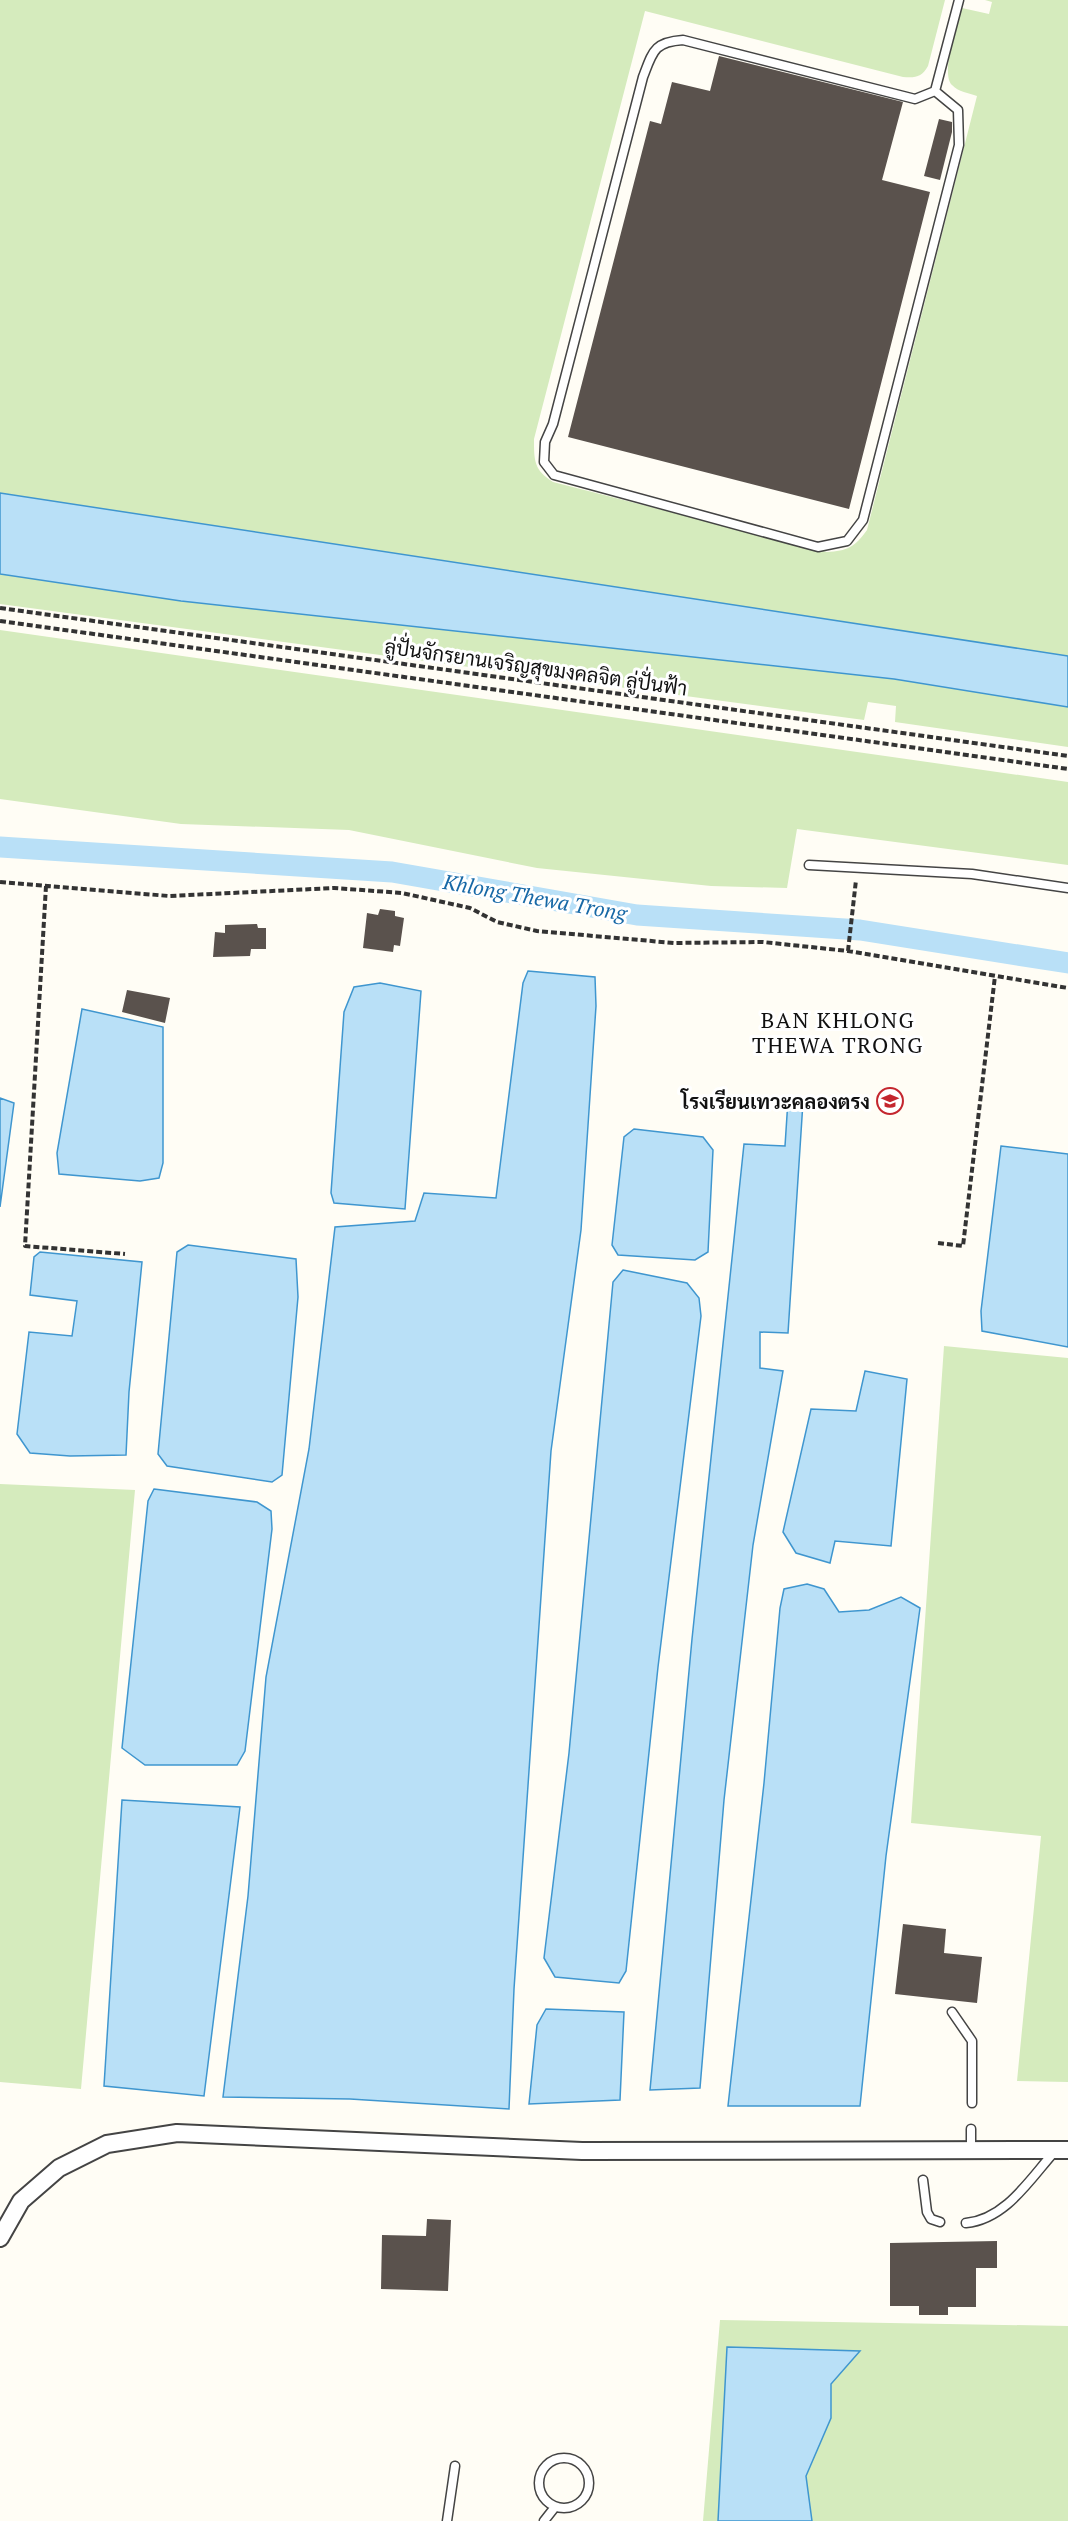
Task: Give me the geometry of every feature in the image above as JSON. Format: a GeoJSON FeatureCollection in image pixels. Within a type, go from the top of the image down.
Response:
{"type":"FeatureCollection","features":[{"type":"Feature","properties":{"kind":"street"},"geometry":{"type":"LineString","coordinates":[[0,2238],[21,2201],[59,2168],[107,2144],[177,2133],[582,2151],[1062,2150]]}},
{"type":"Feature","properties":{"kind":"lane"},"geometry":{"type":"LineString","coordinates":[[935,91],[959,0]]}},
{"type":"Feature","properties":{"kind":"lane"},"geometry":{"type":"LineString","coordinates":[[683,40],[915,99],[935,91],[958,110],[959,145],[862,520],[847,541],[818,546],[554,475],[544,462],[545,442],[553,424],[643,77],[653,51],[665,41],[683,40]]}},
{"type":"Feature","properties":{"kind":"lane"},"geometry":{"type":"LineString","coordinates":[[809,865],[972,874],[1068,888]]}},
{"type":"Feature","properties":{"kind":"lane"},"geometry":{"type":"LineString","coordinates":[[952,2012],[972,2041],[972,2103]]}},
{"type":"Feature","properties":{"kind":"lane"},"geometry":{"type":"LineString","coordinates":[[971,2129],[971,2150]]}},
{"type":"Feature","properties":{"kind":"lane"},"geometry":{"type":"LineString","coordinates":[[966,2223],[982,2221],[1000,2212],[1062,2150]]}},
{"type":"Feature","properties":{"kind":"lane"},"geometry":{"type":"LineString","coordinates":[[923,2180],[927,2212],[931,2219],[940,2222]]}},
{"type":"Feature","properties":{"kind":"lane"},"geometry":{"type":"LineString","coordinates":[[561,2457],[569,2458],[583,2466],[588,2474],[588,2490],[579,2504],[563,2508],[555,2507],[542,2496],[538,2480],[546,2465],[561,2457]]}},
{"type":"Feature","properties":{"kind":"lane"},"geometry":{"type":"LineString","coordinates":[[447,2521],[455,2466]]}},
{"type":"Feature","properties":{"kind":"lane"},"geometry":{"type":"LineString","coordinates":[[544,2521],[555,2507]]}},
{"type":"Feature","properties":{"kind":"path","name":"ลู่ปั่นจักรยานเจริญสุขมงคลจิต ลู่ปั่นฟ้า"},"geometry":{"type":"LineString","coordinates":[[0,608],[1068,756]]}},
{"type":"Feature","properties":{"kind":"path"},"geometry":{"type":"LineString","coordinates":[[0,621],[1068,769]]}},
{"type":"Feature","properties":{"kind":"path"},"geometry":{"type":"LineString","coordinates":[[0,882],[169,896],[334,888],[402,893],[470,908],[497,922],[537,931],[674,944],[763,942],[848,951],[1068,988]]}},
{"type":"Feature","properties":{"kind":"path"},"geometry":{"type":"LineString","coordinates":[[46,886],[25,1246],[125,1254]]}},
{"type":"Feature","properties":{"kind":"path"},"geometry":{"type":"LineString","coordinates":[[848,951],[855,892]]}},
{"type":"Feature","properties":{"kind":"path"},"geometry":{"type":"LineString","coordinates":[[938,1243],[963,1246],[995,976]]}},
{"type":"Feature","properties":{"kind":"green space"},"geometry":{"type":"Polygon","coordinates":[[[0,0],[945,0],[928,66],[921,75],[912,77],[903,77],[645,11],[534,439],[536,464],[542,473],[553,482],[827,552],[850,547],[867,530],[977,96],[957,89],[949,79],[949,60],[962,8],[989,14],[992,2],[985,0],[1068,0],[1068,656],[0,493],[0,0]]]}},
{"type":"Feature","properties":{"kind":"green space"},"geometry":{"type":"Polygon","coordinates":[[[0,574],[181,601],[894,679],[1068,707],[1068,747],[895,722],[896,706],[868,702],[864,720],[0,604],[0,574]]]}},
{"type":"Feature","properties":{"kind":"green space"},"geometry":{"type":"Polygon","coordinates":[[[0,630],[1068,782],[1068,865],[797,829],[787,888],[711,886],[537,868],[349,830],[181,824],[0,799],[0,630]]]}},
{"type":"Feature","properties":{"kind":"green space"},"geometry":{"type":"Polygon","coordinates":[[[944,1346],[1068,1358],[1068,2082],[1017,2081],[1041,1836],[911,1823],[944,1346]]]}},
{"type":"Feature","properties":{"kind":"green space"},"geometry":{"type":"Polygon","coordinates":[[[0,1484],[135,1490],[81,2089],[0,2082],[0,1484]]]}},
{"type":"Feature","properties":{"kind":"green space"},"geometry":{"type":"Polygon","coordinates":[[[720,2320],[1068,2326],[1068,2521],[703,2521],[720,2320]]]}},
{"type":"Feature","properties":{"kind":"water"},"geometry":{"type":"Polygon","coordinates":[[[0,493],[1068,656],[1068,707],[894,679],[181,601],[0,574],[0,493]]]}},
{"type":"Feature","properties":{"kind":"water"},"geometry":{"type":"Polygon","coordinates":[[[528,971],[595,977],[596,1006],[581,1230],[551,1451],[514,1989],[509,2109],[350,2099],[223,2097],[248,1896],[266,1677],[309,1449],[335,1227],[415,1221],[424,1193],[496,1198],[523,983],[528,971]]]}},
{"type":"Feature","properties":{"kind":"water"},"geometry":{"type":"Polygon","coordinates":[[[380,983],[421,991],[405,1209],[334,1203],[331,1193],[344,1012],[354,987],[380,983]]]}},
{"type":"Feature","properties":{"kind":"water"},"geometry":{"type":"Polygon","coordinates":[[[82,1009],[163,1027],[163,1163],[159,1178],[140,1181],[59,1174],[57,1153],[82,1009]]]}},
{"type":"Feature","properties":{"kind":"water"},"geometry":{"type":"Polygon","coordinates":[[[0,1098],[14,1103],[0,1207],[0,1098]]]}},
{"type":"Feature","properties":{"kind":"water"},"geometry":{"type":"Polygon","coordinates":[[[788,1100],[803,1102],[788,1333],[760,1332],[760,1368],[783,1371],[753,1545],[724,1800],[700,2088],[650,2090],[692,1639],[744,1144],[785,1146],[788,1100]]]}},
{"type":"Feature","properties":{"kind":"water"},"geometry":{"type":"Polygon","coordinates":[[[634,1129],[703,1137],[713,1150],[708,1252],[695,1260],[618,1255],[612,1245],[624,1137],[634,1129]]]}},
{"type":"Feature","properties":{"kind":"water"},"geometry":{"type":"Polygon","coordinates":[[[1001,1146],[1068,1154],[1068,1347],[982,1331],[981,1311],[1001,1146]]]}},
{"type":"Feature","properties":{"kind":"water"},"geometry":{"type":"Polygon","coordinates":[[[188,1245],[296,1259],[298,1297],[282,1475],[272,1482],[167,1466],[158,1454],[177,1252],[188,1245]]]}},
{"type":"Feature","properties":{"kind":"water"},"geometry":{"type":"Polygon","coordinates":[[[40,1252],[142,1262],[129,1392],[126,1455],[70,1456],[30,1453],[17,1434],[29,1332],[72,1336],[77,1301],[30,1295],[34,1257],[40,1252]]]}},
{"type":"Feature","properties":{"kind":"water"},"geometry":{"type":"Polygon","coordinates":[[[623,1270],[687,1283],[699,1298],[701,1316],[658,1667],[626,1971],[619,1983],[555,1977],[544,1958],[569,1753],[613,1282],[623,1270]]]}},
{"type":"Feature","properties":{"kind":"water"},"geometry":{"type":"Polygon","coordinates":[[[865,1371],[907,1379],[891,1546],[835,1541],[830,1563],[796,1553],[783,1532],[811,1409],[856,1411],[865,1371]]]}},
{"type":"Feature","properties":{"kind":"water"},"geometry":{"type":"Polygon","coordinates":[[[154,1489],[257,1502],[271,1511],[272,1529],[245,1751],[237,1765],[145,1765],[122,1748],[148,1501],[154,1489]]]}},
{"type":"Feature","properties":{"kind":"water"},"geometry":{"type":"Polygon","coordinates":[[[807,1584],[824,1589],[839,1612],[869,1610],[901,1597],[920,1608],[886,1856],[860,2106],[728,2106],[764,1783],[780,1608],[784,1589],[807,1584]]]}},
{"type":"Feature","properties":{"kind":"water"},"geometry":{"type":"Polygon","coordinates":[[[122,1800],[240,1807],[204,2096],[104,2086],[122,1800]]]}},
{"type":"Feature","properties":{"kind":"water"},"geometry":{"type":"Polygon","coordinates":[[[546,2009],[624,2012],[620,2100],[529,2104],[537,2025],[546,2009]]]}},
{"type":"Feature","properties":{"kind":"water"},"geometry":{"type":"Polygon","coordinates":[[[727,2347],[860,2351],[831,2384],[831,2418],[806,2476],[812,2521],[718,2521],[727,2347]]]}},
{"type":"Feature","properties":{"kind":"building"},"geometry":{"type":"Polygon","coordinates":[[[719,56],[903,102],[882,180],[930,192],[849,509],[568,437],[650,121],[661,124],[672,82],[710,91],[719,56]]]}},
{"type":"Feature","properties":{"kind":"building"},"geometry":{"type":"Polygon","coordinates":[[[939,119],[952,122],[952,132],[940,180],[924,176],[939,119]]]}},
{"type":"Feature","properties":{"kind":"building"},"geometry":{"type":"Polygon","coordinates":[[[380,909],[395,911],[395,916],[404,918],[400,946],[394,945],[393,952],[363,948],[367,913],[378,915],[380,909]]]}},
{"type":"Feature","properties":{"kind":"building"},"geometry":{"type":"Polygon","coordinates":[[[257,924],[258,928],[266,928],[266,949],[251,949],[250,956],[213,957],[215,932],[225,933],[225,925],[257,924]]]}},
{"type":"Feature","properties":{"kind":"building"},"geometry":{"type":"Polygon","coordinates":[[[127,990],[170,998],[165,1023],[122,1012],[127,990]]]}},
{"type":"Feature","properties":{"kind":"building"},"geometry":{"type":"Polygon","coordinates":[[[903,1924],[946,1929],[944,1953],[982,1957],[977,2003],[895,1994],[903,1924]]]}},
{"type":"Feature","properties":{"kind":"building"},"geometry":{"type":"Polygon","coordinates":[[[427,2219],[451,2220],[448,2291],[381,2289],[382,2235],[426,2236],[427,2219]]]}},
{"type":"Feature","properties":{"kind":"building"},"geometry":{"type":"Polygon","coordinates":[[[997,2241],[997,2268],[976,2268],[976,2307],[948,2307],[948,2315],[919,2315],[919,2306],[890,2306],[890,2243],[997,2241]]]}},
{"type":"Feature","properties":{"kind":"waterway","name":"Khlong Thewa Trong"},"geometry":{"type":"LineString","coordinates":[[0,847],[392,872],[637,915],[860,930],[1068,963]]}},
{"type":"Feature","properties":{"kind":"place","name":"โรงเรียนเทวะคลองตรง"},"geometry":{"type":"Point","coordinates":[890,1101]}},
{"type":"Feature","properties":{"kind":"district","name":"BAN KHLONG THEWA TRONG"},"geometry":{"type":"Point","coordinates":[838,1032]}}]}
